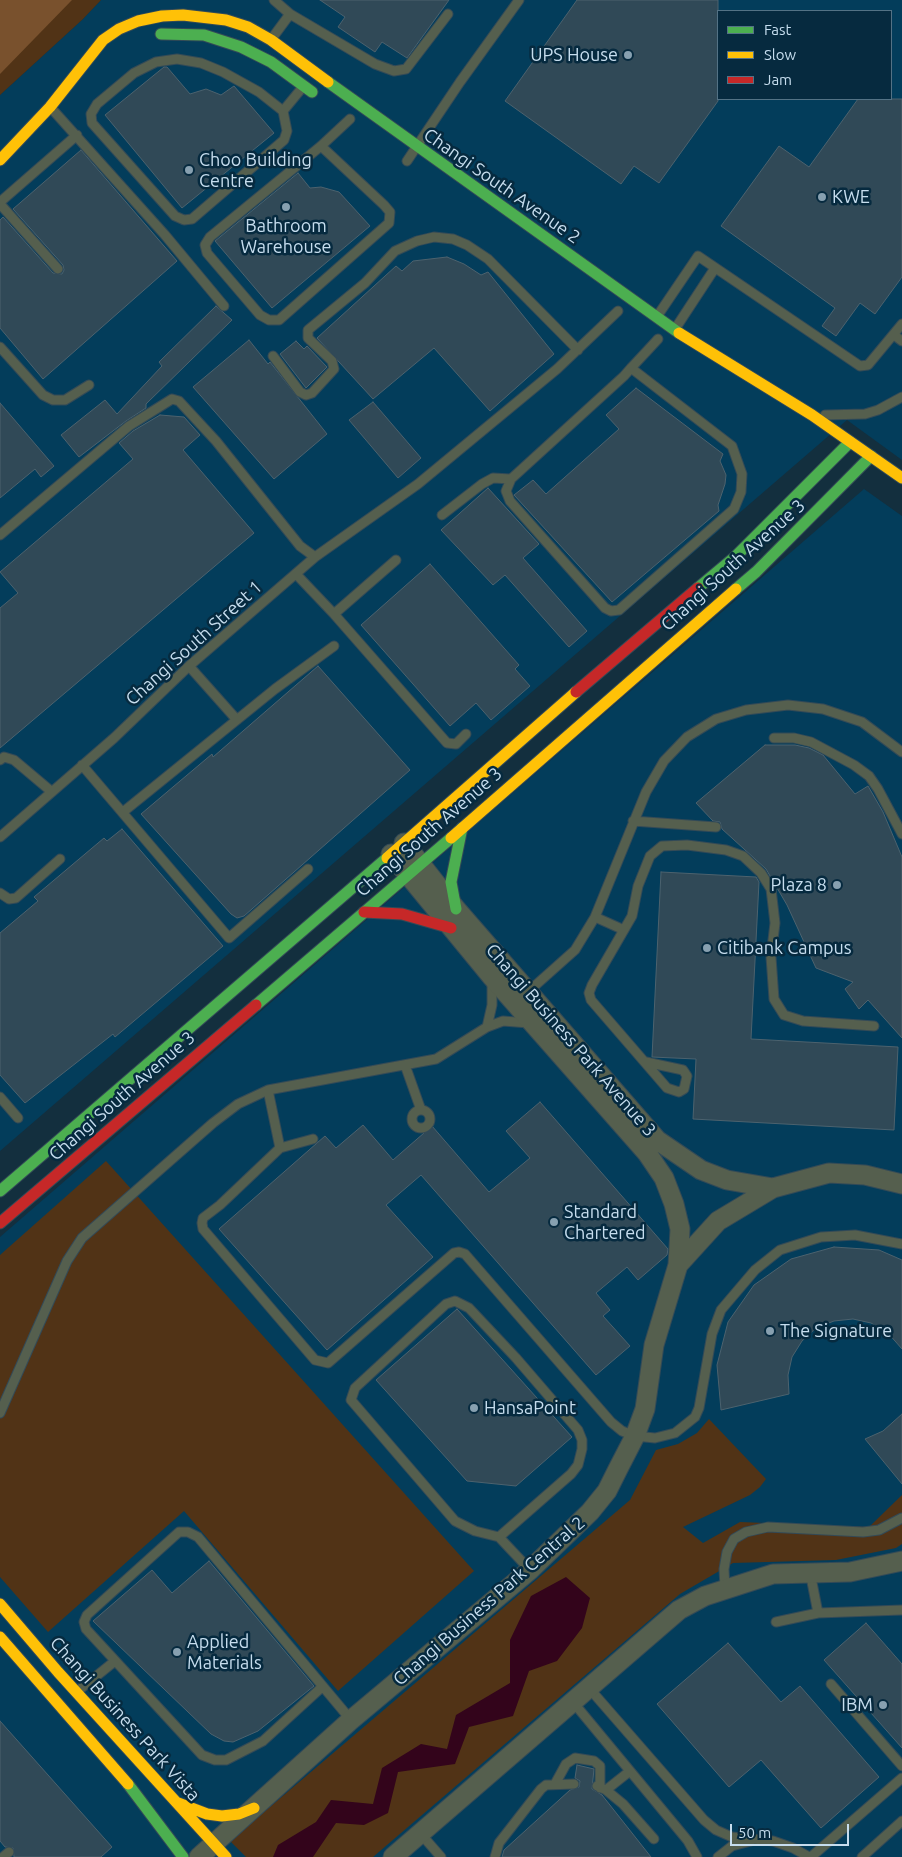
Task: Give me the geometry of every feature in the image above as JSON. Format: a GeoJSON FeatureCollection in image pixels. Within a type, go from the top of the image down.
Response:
{"type":"FeatureCollection","features":[{"type":"Feature","properties":{"kind":"street","name":"Changi South Avenue 2"},"geometry":{"type":"LineString","coordinates":[[0,160],[77,76],[103,40],[138,21],[162,16],[183,15],[226,20],[248,27],[271,40],[416,147],[674,330],[812,415],[902,478]]}},
{"type":"Feature","properties":{"kind":"street"},"geometry":{"type":"LineString","coordinates":[[148,36],[186,33],[219,39],[241,47],[271,62],[319,97]]}},
{"type":"Feature","properties":{"kind":"street","name":"Changi South Avenue 2"},"geometry":{"type":"LineString","coordinates":[[77,76],[103,58]]}},
{"type":"Feature","properties":{"kind":"street","name":"Changi South Avenue 3"},"geometry":{"type":"LineString","coordinates":[[0,1191],[398,848],[626,648],[735,557],[850,442]]}},
{"type":"Feature","properties":{"kind":"street"},"geometry":{"type":"LineString","coordinates":[[828,446],[864,470]]}},
{"type":"Feature","properties":{"kind":"street","name":"Changi South Avenue 3"},"geometry":{"type":"LineString","coordinates":[[0,1223],[415,870],[756,572],[864,470],[871,456]]}},
{"type":"Feature","properties":{"kind":"street"},"geometry":{"type":"LineString","coordinates":[[456,909],[451,882],[462,828]]}},
{"type":"Feature","properties":{"kind":"street","name":"Changi Business Park Avenue 3"},"geometry":{"type":"LineString","coordinates":[[398,848],[415,870],[451,928],[647,1153],[664,1178],[679,1223],[678,1265]]}},
{"type":"Feature","properties":{"kind":"street","name":"Changi Business Park Avenue 3"},"geometry":{"type":"LineString","coordinates":[[415,870],[456,909],[657,1140],[701,1170],[727,1180],[773,1188]]}},
{"type":"Feature","properties":{"kind":"street"},"geometry":{"type":"LineString","coordinates":[[364,912],[402,914],[451,928]]}},
{"type":"Feature","properties":{"kind":"street","name":"Changi Business Park Central 2"},"geometry":{"type":"LineString","coordinates":[[199,1857],[220,1851],[254,1808],[351,1720],[530,1570],[590,1512],[607,1491],[636,1436],[645,1409],[654,1344],[678,1265],[718,1221],[773,1188],[829,1173],[864,1175],[902,1184]]}},
{"type":"Feature","properties":{"kind":"street"},"geometry":{"type":"LineString","coordinates":[[393,1857],[678,1610],[725,1588],[773,1574],[850,1572],[902,1561]]}},
{"type":"Feature","properties":{"kind":"street","name":"Changi Business Park Vista"},"geometry":{"type":"LineString","coordinates":[[0,1604],[76,1692],[220,1851]]}},
{"type":"Feature","properties":{"kind":"street"},"geometry":{"type":"LineString","coordinates":[[0,1637],[119,1773],[183,1857]]}},
{"type":"Feature","properties":{"kind":"street"},"geometry":{"type":"LineString","coordinates":[[176,1801],[207,1814],[239,1814],[254,1808]]}},
{"type":"Feature","properties":{"kind":"lane"},"geometry":{"type":"LineString","coordinates":[[274,0],[290,14],[375,64],[394,71],[406,69],[448,14]]}},
{"type":"Feature","properties":{"kind":"lane"},"geometry":{"type":"LineString","coordinates":[[408,161],[460,82],[519,0]]}},
{"type":"Feature","properties":{"kind":"lane"},"geometry":{"type":"LineString","coordinates":[[271,40],[290,14]]}},
{"type":"Feature","properties":{"kind":"lane"},"geometry":{"type":"LineString","coordinates":[[177,59],[201,63],[223,72],[259,92],[283,111],[287,131],[284,140],[192,219],[184,220],[175,216],[92,123],[91,114],[97,104],[134,73],[156,62],[177,59]]}},
{"type":"Feature","properties":{"kind":"lane"},"geometry":{"type":"LineString","coordinates":[[283,111],[304,86]]}},
{"type":"Feature","properties":{"kind":"lane"},"geometry":{"type":"LineString","coordinates":[[50,107],[165,234],[224,306]]}},
{"type":"Feature","properties":{"kind":"lane"},"geometry":{"type":"LineString","coordinates":[[321,146],[384,205],[390,212],[389,223],[279,320],[269,320],[260,315],[207,253],[205,245],[210,238],[321,146],[350,119]]}},
{"type":"Feature","properties":{"kind":"lane"},"geometry":{"type":"LineString","coordinates":[[58,269],[0,203],[77,135]]}},
{"type":"Feature","properties":{"kind":"lane"},"geometry":{"type":"LineString","coordinates":[[273,356],[300,392],[306,395],[312,394],[334,369],[332,361],[308,338],[308,330],[365,283],[396,251],[417,241],[434,237],[453,239],[488,258],[578,350]]}},
{"type":"Feature","properties":{"kind":"lane"},"geometry":{"type":"LineString","coordinates":[[656,317],[698,256],[860,366],[868,365],[902,324]]}},
{"type":"Feature","properties":{"kind":"lane"},"geometry":{"type":"LineString","coordinates":[[674,330],[715,268]]}},
{"type":"Feature","properties":{"kind":"lane","name":"Changi South Street 1"},"geometry":{"type":"LineString","coordinates":[[0,837],[142,712],[189,666],[315,557],[418,484],[578,350],[618,311]]}},
{"type":"Feature","properties":{"kind":"lane"},"geometry":{"type":"LineString","coordinates":[[894,335],[902,342]]}},
{"type":"Feature","properties":{"kind":"lane"},"geometry":{"type":"LineString","coordinates":[[631,368],[732,446],[742,474],[741,492],[734,509],[619,610],[611,611],[605,608],[510,501],[506,491],[511,479],[631,368],[658,339]]}},
{"type":"Feature","properties":{"kind":"lane"},"geometry":{"type":"LineString","coordinates":[[0,347],[43,395],[53,400],[65,400],[89,385]]}},
{"type":"Feature","properties":{"kind":"lane"},"geometry":{"type":"LineString","coordinates":[[812,415],[865,414],[878,410],[902,397]]}},
{"type":"Feature","properties":{"kind":"lane"},"geometry":{"type":"LineString","coordinates":[[0,536],[129,426],[172,399],[179,401],[216,441],[300,546],[315,557]]}},
{"type":"Feature","properties":{"kind":"lane"},"geometry":{"type":"LineString","coordinates":[[442,515],[482,484],[493,478],[511,479]]}},
{"type":"Feature","properties":{"kind":"lane"},"geometry":{"type":"LineString","coordinates":[[334,614],[396,560]]}},
{"type":"Feature","properties":{"kind":"lane"},"geometry":{"type":"LineString","coordinates":[[296,574],[334,614],[446,743],[456,744],[466,734]]}},
{"type":"Feature","properties":{"kind":"lane"},"geometry":{"type":"LineString","coordinates":[[123,812],[237,720],[334,646]]}},
{"type":"Feature","properties":{"kind":"lane"},"geometry":{"type":"LineString","coordinates":[[189,666],[237,720]]}},
{"type":"Feature","properties":{"kind":"lane"},"geometry":{"type":"LineString","coordinates":[[529,991],[575,950],[595,917],[633,821],[664,761],[686,737],[716,719],[746,710],[788,705],[823,709],[862,722],[902,752]]}},
{"type":"Feature","properties":{"kind":"lane"},"geometry":{"type":"LineString","coordinates":[[774,738],[794,738],[811,742],[854,765],[868,776],[878,789],[902,834]]}},
{"type":"Feature","properties":{"kind":"lane"},"geometry":{"type":"LineString","coordinates":[[0,760],[9,758],[14,760],[52,792]]}},
{"type":"Feature","properties":{"kind":"lane"},"geometry":{"type":"LineString","coordinates":[[82,765],[229,938],[308,869]]}},
{"type":"Feature","properties":{"kind":"lane"},"geometry":{"type":"LineString","coordinates":[[633,821],[716,827]]}},
{"type":"Feature","properties":{"kind":"lane"},"geometry":{"type":"LineString","coordinates":[[646,1062],[682,1070],[686,1076],[684,1089],[679,1092],[667,1088],[592,1000],[589,993],[632,916],[638,886],[650,856],[662,846],[687,845],[735,853],[753,864],[771,889],[775,923],[771,957],[774,999],[784,1014],[803,1021],[874,1026]]}},
{"type":"Feature","properties":{"kind":"lane"},"geometry":{"type":"LineString","coordinates":[[0,893],[9,899],[16,898],[60,859]]}},
{"type":"Feature","properties":{"kind":"lane"},"geometry":{"type":"LineString","coordinates":[[595,917],[624,930]]}},
{"type":"Feature","properties":{"kind":"lane"},"geometry":{"type":"LineString","coordinates":[[487,1027],[492,1004],[492,976]]}},
{"type":"Feature","properties":{"kind":"lane"},"geometry":{"type":"LineString","coordinates":[[0,1413],[67,1261],[82,1238],[213,1122],[238,1104],[268,1090],[436,1059],[487,1027],[503,1021],[532,1023]]}},
{"type":"Feature","properties":{"kind":"lane"},"geometry":{"type":"LineString","coordinates":[[405,1065],[421,1110]]}},
{"type":"Feature","properties":{"kind":"lane"},"geometry":{"type":"LineString","coordinates":[[268,1090],[280,1148]]}},
{"type":"Feature","properties":{"kind":"lane"},"geometry":{"type":"LineString","coordinates":[[0,1097],[18,1118]]}},
{"type":"Feature","properties":{"kind":"lane"},"geometry":{"type":"LineString","coordinates":[[313,1139],[280,1148],[220,1205],[203,1218],[203,1229],[315,1360],[328,1363],[454,1253],[459,1252],[465,1254],[611,1422],[622,1431],[636,1436],[655,1438],[675,1433],[695,1417],[699,1408],[712,1334],[721,1310],[755,1270],[780,1250],[821,1237],[855,1235],[902,1244]]}},
{"type":"Feature","properties":{"kind":"lane"},"geometry":{"type":"LineString","coordinates":[[499,1537],[578,1466],[582,1440],[578,1430],[516,1358],[469,1308],[455,1301],[446,1304],[355,1388],[351,1400],[455,1521],[475,1531],[499,1537],[530,1570]]}},
{"type":"Feature","properties":{"kind":"lane"},"geometry":{"type":"LineString","coordinates":[[725,1588],[724,1568],[726,1552],[734,1539],[746,1532],[768,1527],[863,1532],[879,1530],[902,1518]]}},
{"type":"Feature","properties":{"kind":"lane"},"geometry":{"type":"LineString","coordinates":[[322,1686],[263,1741],[226,1760],[215,1760],[202,1755],[86,1630],[84,1622],[87,1615],[179,1532],[188,1532],[198,1537],[351,1720]]}},
{"type":"Feature","properties":{"kind":"lane"},"geometry":{"type":"LineString","coordinates":[[810,1572],[818,1613]]}},
{"type":"Feature","properties":{"kind":"lane"},"geometry":{"type":"LineString","coordinates":[[776,1622],[818,1613],[902,1610]]}},
{"type":"Feature","properties":{"kind":"lane"},"geometry":{"type":"LineString","coordinates":[[0,1655],[10,1648]]}},
{"type":"Feature","properties":{"kind":"lane"},"geometry":{"type":"LineString","coordinates":[[76,1692],[115,1661]]}},
{"type":"Feature","properties":{"kind":"lane"},"geometry":{"type":"LineString","coordinates":[[831,1684],[902,1766]]}},
{"type":"Feature","properties":{"kind":"lane"},"geometry":{"type":"LineString","coordinates":[[589,1688],[704,1820],[716,1830],[732,1837],[773,1840],[810,1857],[902,1778]]}},
{"type":"Feature","properties":{"kind":"lane"},"geometry":{"type":"LineString","coordinates":[[573,1702],[688,1841],[697,1857]]}},
{"type":"Feature","properties":{"kind":"lane"},"geometry":{"type":"LineString","coordinates":[[555,1784],[566,1764],[575,1758],[594,1761],[600,1766],[601,1788]]}},
{"type":"Feature","properties":{"kind":"lane"},"geometry":{"type":"LineString","coordinates":[[601,1788],[630,1771]]}},
{"type":"Feature","properties":{"kind":"lane"},"geometry":{"type":"LineString","coordinates":[[495,1857],[499,1843],[536,1794],[546,1785],[574,1784]]}},
{"type":"Feature","properties":{"kind":"lane"},"geometry":{"type":"LineString","coordinates":[[601,1788],[623,1804],[654,1840]]}},
{"type":"Feature","properties":{"kind":"lane"},"geometry":{"type":"LineString","coordinates":[[862,1857],[902,1821]]}},
{"type":"Feature","properties":{"kind":"lane"},"geometry":{"type":"LineString","coordinates":[[420,1832],[442,1857]]}},
{"type":"Feature","properties":{"kind":"lane"},"geometry":{"type":"LineString","coordinates":[[718,1857],[732,1846],[756,1839]]}},
{"type":"Feature","properties":{"kind":"shaded area"},"geometry":{"type":"Polygon","coordinates":[[[0,0],[101,0],[83,19],[0,95],[0,0]]]}},
{"type":"Feature","properties":{"kind":"shaded area"},"geometry":{"type":"Polygon","coordinates":[[[0,0],[72,0],[0,74],[0,0]]]}},
{"type":"Feature","properties":{"kind":"shaded area"},"geometry":{"type":"Polygon","coordinates":[[[101,0],[902,0],[902,460],[847,420],[0,1151],[0,95],[83,19],[101,0]]]}},
{"type":"Feature","properties":{"kind":"shaded area"},"geometry":{"type":"Polygon","coordinates":[[[864,489],[902,516],[902,1857],[0,1857],[0,1237],[864,489]]]}},
{"type":"Feature","properties":{"kind":"shaded area"},"geometry":{"type":"Polygon","coordinates":[[[106,1161],[474,1571],[338,1691],[184,1511],[48,1632],[0,1577],[0,1255],[106,1161]]]}},
{"type":"Feature","properties":{"kind":"shaded area"},"geometry":{"type":"Polygon","coordinates":[[[709,1419],[766,1479],[750,1495],[683,1527],[703,1543],[740,1522],[869,1527],[902,1495],[902,1544],[896,1548],[836,1560],[733,1563],[680,1594],[373,1857],[246,1857],[230,1841],[630,1500],[656,1450],[678,1444],[697,1433],[709,1419]]]}},
{"type":"Feature","properties":{"kind":"shaded area"},"geometry":{"type":"Polygon","coordinates":[[[566,1577],[590,1598],[582,1628],[557,1661],[529,1671],[513,1716],[469,1727],[455,1764],[398,1772],[388,1813],[364,1825],[336,1823],[313,1857],[273,1857],[278,1845],[316,1822],[331,1800],[373,1804],[382,1768],[421,1744],[447,1749],[456,1715],[510,1683],[510,1640],[531,1596],[566,1577]]]}},
{"type":"Feature","properties":{"kind":"building"},"geometry":{"type":"Polygon","coordinates":[[[320,0],[449,0],[407,58],[382,42],[375,52],[338,27],[345,17],[320,0]]]}},
{"type":"Feature","properties":{"kind":"building","name":"UPS House"},"geometry":{"type":"Polygon","coordinates":[[[577,0],[718,0],[718,101],[659,183],[634,166],[621,184],[505,101],[577,0]]]}},
{"type":"Feature","properties":{"kind":"building","name":"Choo Building Centre"},"geometry":{"type":"Polygon","coordinates":[[[164,67],[167,67],[190,94],[206,89],[221,95],[234,86],[274,133],[182,208],[105,115],[164,67]]]}},
{"type":"Feature","properties":{"kind":"building","name":"KWE"},"geometry":{"type":"Polygon","coordinates":[[[902,99],[902,277],[875,314],[860,303],[836,336],[822,326],[835,308],[721,226],[779,146],[809,167],[857,100],[902,99]]]}},
{"type":"Feature","properties":{"kind":"building"},"geometry":{"type":"Polygon","coordinates":[[[81,150],[177,261],[43,379],[0,328],[0,220],[3,217],[53,273],[62,274],[64,270],[63,265],[13,209],[81,150]]]}},
{"type":"Feature","properties":{"kind":"building"},"geometry":{"type":"Polygon","coordinates":[[[298,173],[310,188],[321,187],[339,192],[370,226],[272,308],[215,241],[298,173]]]}},
{"type":"Feature","properties":{"kind":"building"},"geometry":{"type":"Polygon","coordinates":[[[447,257],[464,264],[481,275],[488,272],[554,354],[490,411],[434,348],[373,399],[317,338],[396,266],[402,271],[413,261],[447,257]]]}},
{"type":"Feature","properties":{"kind":"building"},"geometry":{"type":"Polygon","coordinates":[[[216,306],[232,320],[146,404],[146,408],[79,457],[61,435],[105,400],[117,414],[162,366],[159,362],[216,306]]]}},
{"type":"Feature","properties":{"kind":"building"},"geometry":{"type":"Polygon","coordinates":[[[249,340],[268,364],[270,362],[327,434],[274,479],[193,387],[249,340]]]}},
{"type":"Feature","properties":{"kind":"building"},"geometry":{"type":"Polygon","coordinates":[[[296,341],[304,349],[307,346],[327,367],[306,388],[280,354],[296,341]]]}},
{"type":"Feature","properties":{"kind":"building"},"geometry":{"type":"Polygon","coordinates":[[[636,388],[723,454],[720,461],[726,475],[725,484],[718,505],[719,511],[612,602],[514,495],[533,480],[546,494],[619,429],[606,415],[636,388]]]}},
{"type":"Feature","properties":{"kind":"building"},"geometry":{"type":"Polygon","coordinates":[[[373,402],[421,458],[398,478],[349,420],[373,402]]]}},
{"type":"Feature","properties":{"kind":"building"},"geometry":{"type":"Polygon","coordinates":[[[0,403],[54,466],[41,477],[35,469],[0,498],[0,403]]]}},
{"type":"Feature","properties":{"kind":"building"},"geometry":{"type":"Polygon","coordinates":[[[160,415],[184,417],[200,435],[183,450],[254,533],[0,748],[0,608],[18,593],[0,572],[133,459],[119,443],[133,431],[160,415]]]}},
{"type":"Feature","properties":{"kind":"building"},"geometry":{"type":"Polygon","coordinates":[[[488,488],[539,544],[523,558],[587,631],[569,647],[505,575],[493,585],[441,530],[488,488]]]}},
{"type":"Feature","properties":{"kind":"building"},"geometry":{"type":"Polygon","coordinates":[[[430,564],[519,665],[515,669],[530,686],[491,720],[476,703],[450,726],[361,625],[430,564]]]}},
{"type":"Feature","properties":{"kind":"building"},"geometry":{"type":"Polygon","coordinates":[[[318,666],[410,770],[244,916],[237,918],[231,914],[141,814],[212,754],[213,757],[318,666]]]}},
{"type":"Feature","properties":{"kind":"building","name":"Plaza 8"},"geometry":{"type":"Polygon","coordinates":[[[765,745],[795,745],[809,748],[823,755],[855,794],[868,786],[883,812],[902,857],[902,1038],[868,1000],[859,1009],[845,989],[853,982],[816,968],[787,905],[766,869],[722,829],[720,822],[713,821],[696,803],[765,745]]]}},
{"type":"Feature","properties":{"kind":"building"},"geometry":{"type":"Polygon","coordinates":[[[122,829],[223,946],[115,1037],[113,1034],[25,1103],[0,1075],[0,933],[38,901],[34,897],[104,838],[107,841],[122,829]]]}},
{"type":"Feature","properties":{"kind":"building","name":"Citibank Campus"},"geometry":{"type":"Polygon","coordinates":[[[661,872],[756,877],[759,882],[751,1039],[898,1047],[894,1130],[693,1119],[696,1059],[652,1057],[661,872]]]}},
{"type":"Feature","properties":{"kind":"building"},"geometry":{"type":"Polygon","coordinates":[[[540,1102],[668,1249],[667,1255],[638,1280],[627,1267],[596,1293],[610,1310],[603,1316],[630,1346],[596,1375],[421,1175],[386,1205],[433,1257],[327,1350],[219,1229],[325,1136],[336,1148],[363,1125],[393,1160],[432,1126],[489,1192],[530,1158],[506,1131],[540,1102]]]}},
{"type":"Feature","properties":{"kind":"building","name":"The Signature"},"geometry":{"type":"Polygon","coordinates":[[[834,1247],[879,1250],[902,1260],[902,1349],[888,1333],[871,1323],[853,1319],[834,1321],[816,1328],[802,1341],[792,1357],[788,1375],[789,1394],[721,1410],[717,1365],[728,1322],[754,1285],[791,1259],[834,1247]]]}},
{"type":"Feature","properties":{"kind":"building","name":"HansaPoint"},"geometry":{"type":"Polygon","coordinates":[[[457,1309],[572,1437],[516,1486],[467,1481],[376,1380],[457,1309]]]}},
{"type":"Feature","properties":{"kind":"building"},"geometry":{"type":"Polygon","coordinates":[[[902,1414],[902,1484],[865,1439],[883,1431],[902,1414]]]}},
{"type":"Feature","properties":{"kind":"building","name":"Applied Materials"},"geometry":{"type":"Polygon","coordinates":[[[209,1561],[314,1686],[258,1731],[233,1742],[224,1741],[211,1734],[93,1621],[152,1570],[172,1593],[209,1561]]]}},
{"type":"Feature","properties":{"kind":"building","name":"IBM"},"geometry":{"type":"Polygon","coordinates":[[[866,1623],[902,1664],[902,1748],[824,1660],[866,1623]]]}},
{"type":"Feature","properties":{"kind":"building","name":"IBM"},"geometry":{"type":"Polygon","coordinates":[[[728,1643],[781,1702],[800,1686],[879,1777],[821,1828],[761,1760],[729,1787],[657,1704],[728,1643]]]}},
{"type":"Feature","properties":{"kind":"building"},"geometry":{"type":"Polygon","coordinates":[[[0,1721],[112,1847],[101,1857],[14,1857],[13,1848],[5,1847],[0,1841],[0,1721]]]}},
{"type":"Feature","properties":{"kind":"building"},"geometry":{"type":"Polygon","coordinates":[[[577,1765],[594,1769],[592,1789],[602,1795],[651,1857],[502,1857],[504,1850],[570,1790],[579,1787],[580,1781],[575,1778],[577,1765]]]}},
{"type":"Feature","properties":{"kind":"traffic: fast"},"geometry":{"type":"LineString","coordinates":[[161,34],[204,35],[241,47],[271,62],[312,92]]}},
{"type":"Feature","properties":{"kind":"traffic: fast"},"geometry":{"type":"LineString","coordinates":[[328,82],[679,333]]}},
{"type":"Feature","properties":{"kind":"traffic: fast"},"geometry":{"type":"LineString","coordinates":[[698,588],[735,557],[850,442]]}},
{"type":"Feature","properties":{"kind":"traffic: fast"},"geometry":{"type":"LineString","coordinates":[[736,589],[756,572],[871,456]]}},
{"type":"Feature","properties":{"kind":"traffic: fast"},"geometry":{"type":"LineString","coordinates":[[456,909],[451,882],[462,828]]}},
{"type":"Feature","properties":{"kind":"traffic: fast"},"geometry":{"type":"LineString","coordinates":[[256,1005],[451,838]]}},
{"type":"Feature","properties":{"kind":"traffic: fast"},"geometry":{"type":"LineString","coordinates":[[0,1191],[387,858]]}},
{"type":"Feature","properties":{"kind":"traffic: fast"},"geometry":{"type":"LineString","coordinates":[[128,1784],[183,1857]]}},
{"type":"Feature","properties":{"kind":"traffic: slow"},"geometry":{"type":"LineString","coordinates":[[0,160],[50,107],[103,40],[119,29],[138,21],[162,16],[183,15],[226,20],[248,27],[271,40],[328,82]]}},
{"type":"Feature","properties":{"kind":"traffic: slow"},"geometry":{"type":"LineString","coordinates":[[679,333],[812,415],[902,478]]}},
{"type":"Feature","properties":{"kind":"traffic: slow"},"geometry":{"type":"LineString","coordinates":[[451,838],[736,589]]}},
{"type":"Feature","properties":{"kind":"traffic: slow"},"geometry":{"type":"LineString","coordinates":[[387,858],[576,692]]}},
{"type":"Feature","properties":{"kind":"traffic: slow"},"geometry":{"type":"LineString","coordinates":[[0,1604],[58,1672],[226,1857]]}},
{"type":"Feature","properties":{"kind":"traffic: slow"},"geometry":{"type":"LineString","coordinates":[[0,1637],[128,1784]]}},
{"type":"Feature","properties":{"kind":"traffic: slow"},"geometry":{"type":"LineString","coordinates":[[178,1803],[207,1814],[222,1816],[239,1814],[254,1808]]}},
{"type":"Feature","properties":{"kind":"traffic: jam"},"geometry":{"type":"LineString","coordinates":[[576,692],[698,588]]}},
{"type":"Feature","properties":{"kind":"traffic: jam"},"geometry":{"type":"LineString","coordinates":[[364,912],[402,914],[451,928]]}},
{"type":"Feature","properties":{"kind":"traffic: jam"},"geometry":{"type":"LineString","coordinates":[[0,1223],[256,1005]]}},
{"type":"Feature","properties":{"kind":"place","name":"UPS House"},"geometry":{"type":"Point","coordinates":[628,55]}},
{"type":"Feature","properties":{"kind":"place","name":"Choo Building Centre"},"geometry":{"type":"Point","coordinates":[189,170]}},
{"type":"Feature","properties":{"kind":"place","name":"KWE"},"geometry":{"type":"Point","coordinates":[822,197]}},
{"type":"Feature","properties":{"kind":"place","name":"Bathroom Warehouse"},"geometry":{"type":"Point","coordinates":[286,207]}},
{"type":"Feature","properties":{"kind":"place","name":"Plaza 8"},"geometry":{"type":"Point","coordinates":[837,885]}},
{"type":"Feature","properties":{"kind":"place","name":"Citibank Campus"},"geometry":{"type":"Point","coordinates":[707,948]}},
{"type":"Feature","properties":{"kind":"place","name":"Standard Chartered"},"geometry":{"type":"Point","coordinates":[554,1222]}},
{"type":"Feature","properties":{"kind":"place","name":"The Signature"},"geometry":{"type":"Point","coordinates":[770,1331]}},
{"type":"Feature","properties":{"kind":"place","name":"HansaPoint"},"geometry":{"type":"Point","coordinates":[474,1408]}},
{"type":"Feature","properties":{"kind":"place","name":"Applied Materials"},"geometry":{"type":"Point","coordinates":[177,1652]}},
{"type":"Feature","properties":{"kind":"place","name":"IBM"},"geometry":{"type":"Point","coordinates":[883,1705]}}]}
